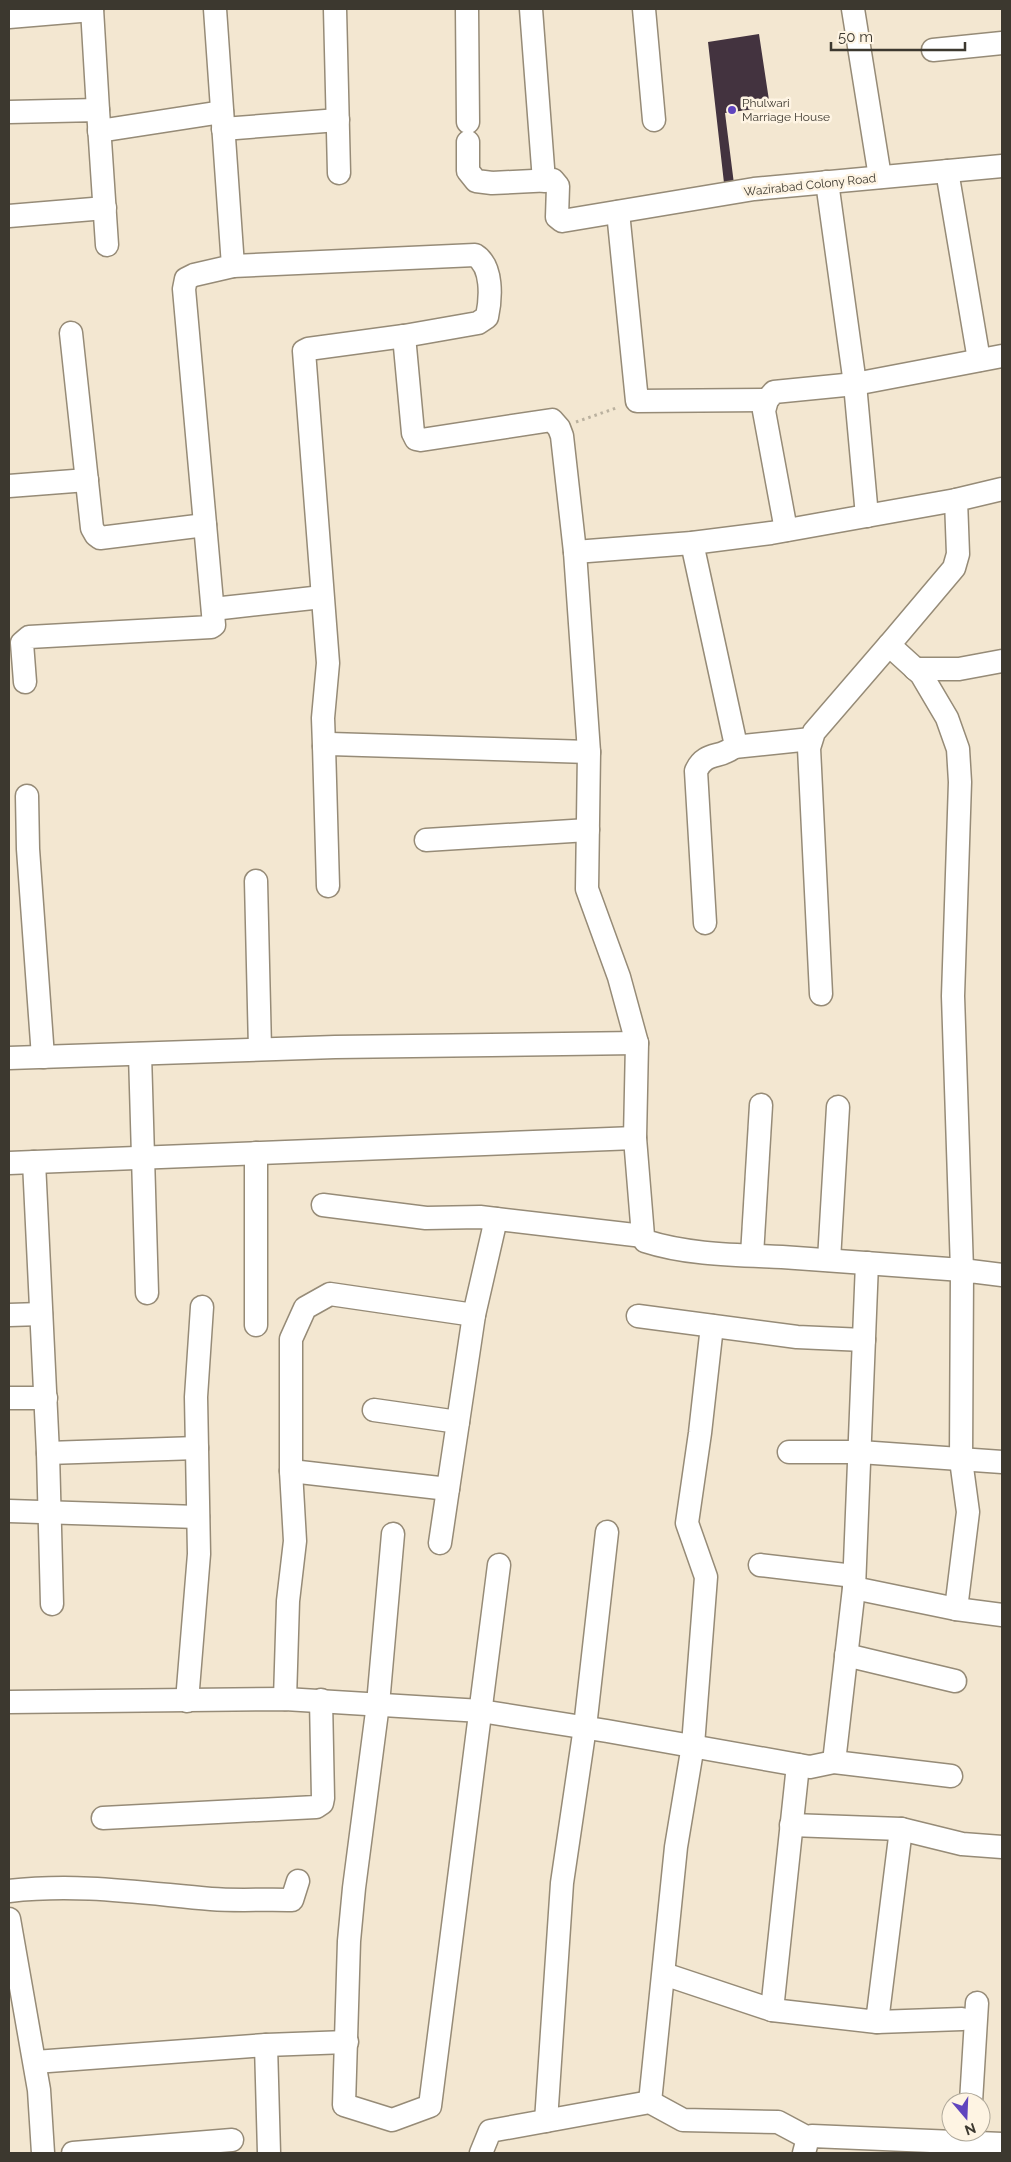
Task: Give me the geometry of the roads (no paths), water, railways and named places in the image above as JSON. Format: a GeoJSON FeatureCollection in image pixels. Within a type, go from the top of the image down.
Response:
{"type":"FeatureCollection","features":[{"type":"Feature","properties":{"kind":"street"},"geometry":{"type":"LineString","coordinates":[[9,17],[92,9],[107,245]]}},
{"type":"Feature","properties":{"kind":"street"},"geometry":{"type":"LineString","coordinates":[[215,9],[233,266]]}},
{"type":"Feature","properties":{"kind":"street"},"geometry":{"type":"LineString","coordinates":[[336,9],[340,172]]}},
{"type":"Feature","properties":{"kind":"street"},"geometry":{"type":"LineString","coordinates":[[467,9],[468,171],[476,182],[492,183],[544,181],[531,9]]}},
{"type":"Feature","properties":{"kind":"street"},"geometry":{"type":"LineString","coordinates":[[644,9],[654,120]]}},
{"type":"Feature","properties":{"kind":"street"},"geometry":{"type":"LineString","coordinates":[[853,9],[880,177]]}},
{"type":"Feature","properties":{"kind":"street"},"geometry":{"type":"LineString","coordinates":[[933,50],[1002,43]]}},
{"type":"Feature","properties":{"kind":"street"},"geometry":{"type":"LineString","coordinates":[[9,112],[99,120],[338,120]]}},
{"type":"Feature","properties":{"kind":"street","name":"Wazirabad Colony Road"},"geometry":{"type":"LineString","coordinates":[[544,181],[553,180],[558,186],[557,217],[562,221],[710,196],[827,182],[1002,166]]}},
{"type":"Feature","properties":{"kind":"street"},"geometry":{"type":"LineString","coordinates":[[947,171],[978,360]]}},
{"type":"Feature","properties":{"kind":"street"},"geometry":{"type":"LineString","coordinates":[[827,182],[855,384],[867,516]]}},
{"type":"Feature","properties":{"kind":"street"},"geometry":{"type":"LineString","coordinates":[[9,216],[105,208]]}},
{"type":"Feature","properties":{"kind":"street"},"geometry":{"type":"LineString","coordinates":[[618,212],[637,402],[767,400]]}},
{"type":"Feature","properties":{"kind":"street"},"geometry":{"type":"LineString","coordinates":[[25,682],[22,642],[29,637],[211,627],[214,623],[184,289],[186,279],[194,275],[233,266],[475,255],[483,260],[488,274],[489,309],[484,320],[478,323],[404,336],[308,349],[302,355],[328,663],[323,718],[328,886]]}},
{"type":"Feature","properties":{"kind":"street"},"geometry":{"type":"LineString","coordinates":[[71,333],[92,528],[96,535],[100,538],[206,525]]}},
{"type":"Feature","properties":{"kind":"street"},"geometry":{"type":"LineString","coordinates":[[404,336],[413,433],[416,439],[421,440],[552,420],[559,428],[562,436],[575,552],[589,752],[588,889],[619,977],[637,1043],[635,1138],[643,1236],[646,1241],[697,1251],[962,1270],[1002,1275]]}},
{"type":"Feature","properties":{"kind":"street"},"geometry":{"type":"LineString","coordinates":[[786,530],[764,411],[767,400],[774,392],[855,384],[1002,356]]}},
{"type":"Feature","properties":{"kind":"street"},"geometry":{"type":"LineString","coordinates":[[9,486],[87,480]]}},
{"type":"Feature","properties":{"kind":"street"},"geometry":{"type":"LineString","coordinates":[[575,552],[692,543],[786,530],[956,500],[1002,489]]}},
{"type":"Feature","properties":{"kind":"street"},"geometry":{"type":"LineString","coordinates":[[821,994],[809,748],[811,739],[814,732],[954,568],[958,554],[956,500]]}},
{"type":"Feature","properties":{"kind":"street"},"geometry":{"type":"LineString","coordinates":[[692,543],[735,741],[734,747]]}},
{"type":"Feature","properties":{"kind":"street"},"geometry":{"type":"LineString","coordinates":[[213,609],[322,598]]}},
{"type":"Feature","properties":{"kind":"street"},"geometry":{"type":"LineString","coordinates":[[889,645],[921,674],[947,718],[958,749],[960,782],[953,996],[962,1270],[962,1460],[968,1512],[956,1608]]}},
{"type":"Feature","properties":{"kind":"street"},"geometry":{"type":"LineString","coordinates":[[915,669],[959,669],[1002,661]]}},
{"type":"Feature","properties":{"kind":"street"},"geometry":{"type":"LineString","coordinates":[[705,923],[696,771],[699,764],[706,758],[734,747],[811,739]]}},
{"type":"Feature","properties":{"kind":"street"},"geometry":{"type":"LineString","coordinates":[[324,746],[330,744],[589,752]]}},
{"type":"Feature","properties":{"kind":"street"},"geometry":{"type":"LineString","coordinates":[[27,796],[28,849],[43,1057]]}},
{"type":"Feature","properties":{"kind":"street"},"geometry":{"type":"LineString","coordinates":[[426,840],[588,830]]}},
{"type":"Feature","properties":{"kind":"street"},"geometry":{"type":"LineString","coordinates":[[256,881],[260,1049]]}},
{"type":"Feature","properties":{"kind":"street"},"geometry":{"type":"LineString","coordinates":[[9,1058],[260,1049],[637,1043]]}},
{"type":"Feature","properties":{"kind":"street"},"geometry":{"type":"LineString","coordinates":[[140,1054],[147,1293]]}},
{"type":"Feature","properties":{"kind":"street"},"geometry":{"type":"LineString","coordinates":[[752,1256],[760,1105]]}},
{"type":"Feature","properties":{"kind":"street"},"geometry":{"type":"LineString","coordinates":[[829,1260],[838,1107]]}},
{"type":"Feature","properties":{"kind":"street"},"geometry":{"type":"LineString","coordinates":[[9,1163],[635,1138]]}},
{"type":"Feature","properties":{"kind":"street"},"geometry":{"type":"LineString","coordinates":[[256,1153],[256,1325]]}},
{"type":"Feature","properties":{"kind":"street"},"geometry":{"type":"LineString","coordinates":[[34,1162],[46,1398],[52,1604]]}},
{"type":"Feature","properties":{"kind":"street"},"geometry":{"type":"LineString","coordinates":[[323,1205],[426,1218],[496,1219],[643,1236]]}},
{"type":"Feature","properties":{"kind":"street"},"geometry":{"type":"LineString","coordinates":[[440,1543],[474,1316],[496,1219]]}},
{"type":"Feature","properties":{"kind":"street"},"geometry":{"type":"LineString","coordinates":[[834,1762],[854,1582],[867,1263]]}},
{"type":"Feature","properties":{"kind":"street"},"geometry":{"type":"LineString","coordinates":[[285,1699],[288,1601],[294,1541],[291,1471],[291,1339],[304,1308],[330,1294],[474,1316]]}},
{"type":"Feature","properties":{"kind":"street"},"geometry":{"type":"LineString","coordinates":[[187,1701],[199,1554],[196,1397],[202,1307]]}},
{"type":"Feature","properties":{"kind":"street"},"geometry":{"type":"LineString","coordinates":[[9,1315],[41,1314]]}},
{"type":"Feature","properties":{"kind":"street"},"geometry":{"type":"LineString","coordinates":[[638,1316],[797,1337],[864,1340]]}},
{"type":"Feature","properties":{"kind":"street"},"geometry":{"type":"LineString","coordinates":[[650,2102],[676,1847],[693,1745],[706,1577],[687,1523],[700,1433],[712,1326]]}},
{"type":"Feature","properties":{"kind":"street"},"geometry":{"type":"LineString","coordinates":[[9,1398],[46,1398]]}},
{"type":"Feature","properties":{"kind":"street"},"geometry":{"type":"LineString","coordinates":[[374,1410],[458,1422]]}},
{"type":"Feature","properties":{"kind":"street"},"geometry":{"type":"LineString","coordinates":[[48,1454],[197,1448]]}},
{"type":"Feature","properties":{"kind":"street"},"geometry":{"type":"LineString","coordinates":[[789,1452],[860,1452],[1002,1462]]}},
{"type":"Feature","properties":{"kind":"street"},"geometry":{"type":"LineString","coordinates":[[291,1471],[448,1489]]}},
{"type":"Feature","properties":{"kind":"street"},"geometry":{"type":"LineString","coordinates":[[9,1511],[198,1517]]}},
{"type":"Feature","properties":{"kind":"street"},"geometry":{"type":"LineString","coordinates":[[546,2121],[562,1883],[585,1727],[607,1532]]}},
{"type":"Feature","properties":{"kind":"street"},"geometry":{"type":"LineString","coordinates":[[393,1534],[378,1704],[354,1888],[350,1941],[344,2104],[392,2120],[430,2106],[499,1565]]}},
{"type":"Feature","properties":{"kind":"street"},"geometry":{"type":"LineString","coordinates":[[760,1565],[854,1582],[956,1608],[1002,1615]]}},
{"type":"Feature","properties":{"kind":"street"},"geometry":{"type":"LineString","coordinates":[[846,1656],[955,1681]]}},
{"type":"Feature","properties":{"kind":"street"},"geometry":{"type":"LineString","coordinates":[[9,1702],[285,1699],[481,1711],[693,1745],[810,1767],[834,1762],[951,1776]]}},
{"type":"Feature","properties":{"kind":"street"},"geometry":{"type":"LineString","coordinates":[[102,1818],[316,1807],[322,1803],[323,1798],[321,1700]]}},
{"type":"Feature","properties":{"kind":"street"},"geometry":{"type":"LineString","coordinates":[[772,2010],[798,1765]]}},
{"type":"Feature","properties":{"kind":"street"},"geometry":{"type":"LineString","coordinates":[[791,1825],[901,1829],[962,1844],[1002,1847]]}},
{"type":"Feature","properties":{"kind":"street"},"geometry":{"type":"LineString","coordinates":[[878,2022],[901,1829]]}},
{"type":"Feature","properties":{"kind":"street"},"geometry":{"type":"LineString","coordinates":[[9,1891],[39,1887],[78,1887],[212,1899],[292,1900],[298,1881]]}},
{"type":"Feature","properties":{"kind":"street"},"geometry":{"type":"LineString","coordinates":[[9,1919],[35,2062],[39,2090],[43,2153]]}},
{"type":"Feature","properties":{"kind":"street"},"geometry":{"type":"LineString","coordinates":[[664,1974],[772,2010],[878,2022],[970,2011],[971,2092]]}},
{"type":"Feature","properties":{"kind":"street"},"geometry":{"type":"LineString","coordinates":[[35,2062],[266,2045],[347,2042]]}},
{"type":"Feature","properties":{"kind":"street"},"geometry":{"type":"LineString","coordinates":[[266,2045],[269,2153]]}},
{"type":"Feature","properties":{"kind":"street"},"geometry":{"type":"LineString","coordinates":[[481,2153],[490,2131],[650,2102],[683,2120],[778,2122],[806,2145],[915,2147],[942,2142]]}},
{"type":"Feature","properties":{"kind":"street"},"geometry":{"type":"LineString","coordinates":[[73,2153],[232,2140]]}},
{"type":"Feature","properties":{"kind":"place","name":"Phulwari Marriage House"},"geometry":{"type":"Point","coordinates":[732,110]}}]}
